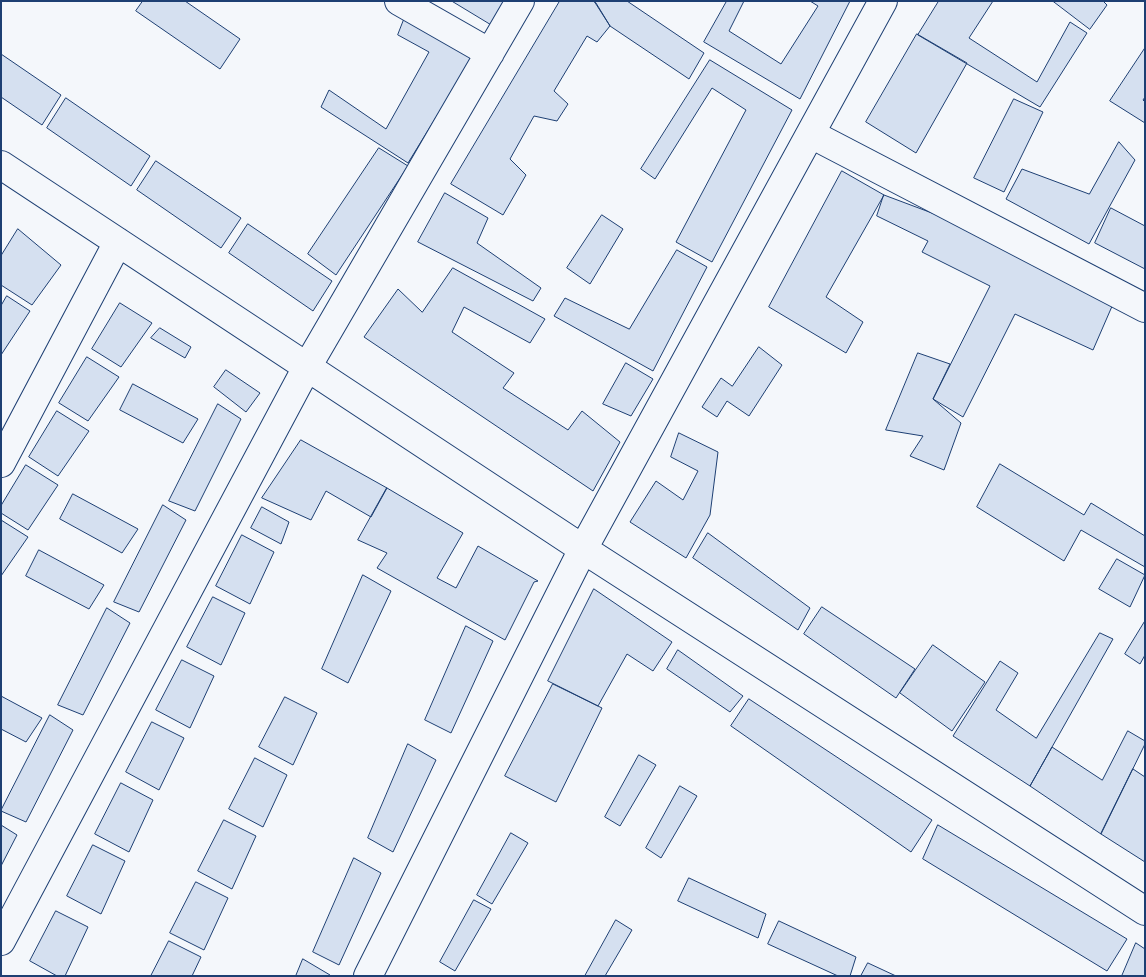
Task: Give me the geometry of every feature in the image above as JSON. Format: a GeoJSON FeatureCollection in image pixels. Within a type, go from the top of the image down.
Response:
{"type":"FeatureCollection","features":[{"type":"Feature","properties":{"kind":"street"},"geometry":{"type":"LineString","coordinates":[[400,1],[490,53]]}},
{"type":"Feature","properties":{"kind":"street"},"geometry":{"type":"LineString","coordinates":[[1,941],[307,367],[520,1]]}},
{"type":"Feature","properties":{"kind":"street"},"geometry":{"type":"LineString","coordinates":[[368,976],[584,549],[883,1]]}},
{"type":"Feature","properties":{"kind":"street"},"geometry":{"type":"LineString","coordinates":[[811,134],[1145,308]]}},
{"type":"Feature","properties":{"kind":"street"},"geometry":{"type":"LineString","coordinates":[[1,165],[584,549],[1145,911]]}},
{"type":"Feature","properties":{"kind":"street"},"geometry":{"type":"LineString","coordinates":[[1,463],[118,242]]}},
{"type":"Feature","properties":{"kind":"building"},"geometry":{"type":"Polygon","coordinates":[[[143,1],[185,1],[240,39],[220,69],[136,11],[143,1]]]}},
{"type":"Feature","properties":{"kind":"building"},"geometry":{"type":"Polygon","coordinates":[[[452,1],[506,1],[492,25],[452,1]]]}},
{"type":"Feature","properties":{"kind":"building"},"geometry":{"type":"Polygon","coordinates":[[[560,1],[594,1],[610,26],[597,42],[587,36],[554,91],[568,104],[557,121],[534,116],[510,159],[526,175],[503,215],[451,184],[560,1]]]}},
{"type":"Feature","properties":{"kind":"building"},"geometry":{"type":"Polygon","coordinates":[[[593,1],[627,1],[704,53],[689,79],[610,26],[593,1]]]}},
{"type":"Feature","properties":{"kind":"building"},"geometry":{"type":"Polygon","coordinates":[[[727,1],[744,1],[729,31],[781,64],[818,6],[810,1],[850,1],[800,99],[704,42],[727,1]]]}},
{"type":"Feature","properties":{"kind":"building"},"geometry":{"type":"Polygon","coordinates":[[[939,1],[993,1],[969,38],[1037,82],[1070,22],[1087,33],[1040,107],[918,35],[939,1]]]}},
{"type":"Feature","properties":{"kind":"building"},"geometry":{"type":"Polygon","coordinates":[[[1053,1],[1103,1],[1107,5],[1090,29],[1053,1]]]}},
{"type":"Feature","properties":{"kind":"building"},"geometry":{"type":"Polygon","coordinates":[[[405,17],[473,57],[408,163],[321,107],[329,90],[386,129],[429,52],[398,35],[405,17]]]}},
{"type":"Feature","properties":{"kind":"building"},"geometry":{"type":"Polygon","coordinates":[[[917,34],[967,63],[916,153],[866,122],[917,34]]]}},
{"type":"Feature","properties":{"kind":"building"},"geometry":{"type":"Polygon","coordinates":[[[1145,48],[1145,97],[1143,100],[1145,102],[1145,123],[1110,101],[1145,48]]]}},
{"type":"Feature","properties":{"kind":"building"},"geometry":{"type":"Polygon","coordinates":[[[1,54],[61,95],[42,125],[1,97],[1,54]]]}},
{"type":"Feature","properties":{"kind":"building"},"geometry":{"type":"Polygon","coordinates":[[[710,60],[792,110],[712,262],[676,242],[746,110],[712,88],[655,179],[641,169],[710,60]]]}},
{"type":"Feature","properties":{"kind":"building"},"geometry":{"type":"Polygon","coordinates":[[[66,98],[150,156],[131,186],[47,128],[66,98]]]}},
{"type":"Feature","properties":{"kind":"building"},"geometry":{"type":"Polygon","coordinates":[[[1014,99],[1043,112],[1004,192],[974,178],[1014,99]]]}},
{"type":"Feature","properties":{"kind":"building"},"geometry":{"type":"Polygon","coordinates":[[[1119,142],[1135,160],[1089,244],[1006,199],[1022,169],[1089,194],[1119,142]]]}},
{"type":"Feature","properties":{"kind":"building"},"geometry":{"type":"Polygon","coordinates":[[[379,148],[408,166],[336,275],[308,254],[379,148]]]}},
{"type":"Feature","properties":{"kind":"building"},"geometry":{"type":"Polygon","coordinates":[[[156,161],[241,218],[221,248],[137,190],[156,161]]]}},
{"type":"Feature","properties":{"kind":"building"},"geometry":{"type":"Polygon","coordinates":[[[842,171],[884,195],[826,297],[863,322],[846,353],[769,307],[842,171]]]}},
{"type":"Feature","properties":{"kind":"building"},"geometry":{"type":"Polygon","coordinates":[[[445,193],[488,218],[477,243],[541,288],[533,301],[418,242],[445,193]]]}},
{"type":"Feature","properties":{"kind":"building"},"geometry":{"type":"Polygon","coordinates":[[[884,195],[940,216],[1113,304],[1093,350],[1015,314],[963,417],[933,399],[990,286],[922,252],[928,241],[877,216],[884,195]]]}},
{"type":"Feature","properties":{"kind":"building"},"geometry":{"type":"Polygon","coordinates":[[[1111,208],[1145,226],[1145,269],[1095,243],[1111,208]]]}},
{"type":"Feature","properties":{"kind":"building"},"geometry":{"type":"Polygon","coordinates":[[[602,215],[623,229],[590,284],[567,268],[602,215]]]}},
{"type":"Feature","properties":{"kind":"building"},"geometry":{"type":"Polygon","coordinates":[[[248,224],[332,281],[313,311],[229,253],[248,224]]]}},
{"type":"Feature","properties":{"kind":"building"},"geometry":{"type":"Polygon","coordinates":[[[18,229],[61,265],[32,305],[1,285],[1,256],[18,229]]]}},
{"type":"Feature","properties":{"kind":"building"},"geometry":{"type":"Polygon","coordinates":[[[677,250],[707,267],[653,371],[554,316],[565,298],[629,329],[677,250]]]}},
{"type":"Feature","properties":{"kind":"building"},"geometry":{"type":"Polygon","coordinates":[[[453,268],[545,319],[530,343],[464,307],[452,332],[514,373],[503,388],[568,430],[582,411],[620,442],[593,491],[364,337],[398,289],[422,312],[453,268]]]}},
{"type":"Feature","properties":{"kind":"building"},"geometry":{"type":"Polygon","coordinates":[[[7,296],[30,311],[1,355],[1,306],[7,296]]]}},
{"type":"Feature","properties":{"kind":"building"},"geometry":{"type":"Polygon","coordinates":[[[120,303],[152,323],[121,367],[92,349],[120,303]]]}},
{"type":"Feature","properties":{"kind":"building"},"geometry":{"type":"Polygon","coordinates":[[[160,328],[191,347],[185,358],[151,338],[160,328]]]}},
{"type":"Feature","properties":{"kind":"building"},"geometry":{"type":"Polygon","coordinates":[[[759,347],[782,365],[749,416],[727,401],[717,417],[702,407],[721,378],[732,386],[759,347]]]}},
{"type":"Feature","properties":{"kind":"building"},"geometry":{"type":"Polygon","coordinates":[[[918,353],[950,364],[933,399],[961,423],[944,470],[910,456],[923,436],[886,430],[918,353]]]}},
{"type":"Feature","properties":{"kind":"building"},"geometry":{"type":"Polygon","coordinates":[[[87,357],[119,377],[88,421],[59,403],[87,357]]]}},
{"type":"Feature","properties":{"kind":"building"},"geometry":{"type":"Polygon","coordinates":[[[626,363],[653,379],[631,416],[603,404],[626,363]]]}},
{"type":"Feature","properties":{"kind":"building"},"geometry":{"type":"Polygon","coordinates":[[[226,370],[260,393],[246,412],[214,387],[226,370]]]}},
{"type":"Feature","properties":{"kind":"building"},"geometry":{"type":"Polygon","coordinates":[[[133,384],[198,419],[183,443],[120,410],[133,384]]]}},
{"type":"Feature","properties":{"kind":"building"},"geometry":{"type":"Polygon","coordinates":[[[218,404],[241,419],[195,511],[169,501],[218,404]]]}},
{"type":"Feature","properties":{"kind":"building"},"geometry":{"type":"Polygon","coordinates":[[[57,411],[89,431],[58,476],[29,457],[57,411]]]}},
{"type":"Feature","properties":{"kind":"building"},"geometry":{"type":"Polygon","coordinates":[[[679,433],[718,452],[710,515],[686,558],[630,522],[656,481],[683,500],[698,471],[671,457],[679,433]]]}},
{"type":"Feature","properties":{"kind":"building"},"geometry":{"type":"Polygon","coordinates":[[[301,440],[387,488],[371,517],[326,491],[311,520],[262,498],[301,440]]]}},
{"type":"Feature","properties":{"kind":"building"},"geometry":{"type":"Polygon","coordinates":[[[1000,464],[1084,515],[1091,503],[1145,536],[1145,567],[1081,530],[1064,561],[977,507],[1000,464]]]}},
{"type":"Feature","properties":{"kind":"building"},"geometry":{"type":"Polygon","coordinates":[[[26,465],[58,485],[28,530],[1,513],[1,506],[26,465]]]}},
{"type":"Feature","properties":{"kind":"building"},"geometry":{"type":"Polygon","coordinates":[[[387,488],[463,533],[437,578],[456,588],[478,546],[538,581],[534,582],[505,640],[377,568],[387,553],[358,540],[387,488]]]}},
{"type":"Feature","properties":{"kind":"building"},"geometry":{"type":"Polygon","coordinates":[[[73,494],[138,529],[122,553],[60,519],[73,494]]]}},
{"type":"Feature","properties":{"kind":"building"},"geometry":{"type":"Polygon","coordinates":[[[163,505],[186,520],[139,612],[114,602],[163,505]]]}},
{"type":"Feature","properties":{"kind":"building"},"geometry":{"type":"Polygon","coordinates":[[[262,507],[289,522],[281,544],[251,528],[262,507]]]}},
{"type":"Feature","properties":{"kind":"building"},"geometry":{"type":"Polygon","coordinates":[[[1,520],[28,537],[1,576],[1,520]]]}},
{"type":"Feature","properties":{"kind":"building"},"geometry":{"type":"Polygon","coordinates":[[[708,533],[810,608],[798,630],[693,558],[708,533]]]}},
{"type":"Feature","properties":{"kind":"building"},"geometry":{"type":"Polygon","coordinates":[[[242,535],[274,552],[250,604],[216,586],[242,535]]]}},
{"type":"Feature","properties":{"kind":"building"},"geometry":{"type":"Polygon","coordinates":[[[39,550],[104,585],[89,609],[26,576],[39,550]]]}},
{"type":"Feature","properties":{"kind":"building"},"geometry":{"type":"Polygon","coordinates":[[[1117,559],[1145,575],[1130,607],[1099,589],[1117,559]]]}},
{"type":"Feature","properties":{"kind":"building"},"geometry":{"type":"Polygon","coordinates":[[[363,575],[391,591],[348,683],[322,669],[363,575]]]}},
{"type":"Feature","properties":{"kind":"building"},"geometry":{"type":"Polygon","coordinates":[[[594,589],[672,642],[653,671],[627,654],[598,706],[548,681],[594,589]]]}},
{"type":"Feature","properties":{"kind":"building"},"geometry":{"type":"Polygon","coordinates":[[[213,597],[245,613],[221,665],[187,647],[213,597]]]}},
{"type":"Feature","properties":{"kind":"building"},"geometry":{"type":"Polygon","coordinates":[[[822,607],[915,669],[896,698],[804,634],[822,607]]]}},
{"type":"Feature","properties":{"kind":"building"},"geometry":{"type":"Polygon","coordinates":[[[107,608],[130,623],[83,715],[58,705],[107,608]]]}},
{"type":"Feature","properties":{"kind":"building"},"geometry":{"type":"Polygon","coordinates":[[[1145,621],[1145,655],[1140,664],[1125,654],[1145,621]]]}},
{"type":"Feature","properties":{"kind":"building"},"geometry":{"type":"Polygon","coordinates":[[[466,626],[493,641],[451,733],[425,720],[466,626]]]}},
{"type":"Feature","properties":{"kind":"building"},"geometry":{"type":"Polygon","coordinates":[[[1100,633],[1113,639],[1030,786],[953,736],[1000,661],[1018,673],[996,710],[1036,738],[1100,633]]]}},
{"type":"Feature","properties":{"kind":"building"},"geometry":{"type":"Polygon","coordinates":[[[933,645],[985,682],[952,731],[900,693],[933,645]]]}},
{"type":"Feature","properties":{"kind":"building"},"geometry":{"type":"Polygon","coordinates":[[[678,650],[743,696],[730,712],[667,669],[678,650]]]}},
{"type":"Feature","properties":{"kind":"building"},"geometry":{"type":"Polygon","coordinates":[[[182,660],[214,676],[190,728],[156,710],[182,660]]]}},
{"type":"Feature","properties":{"kind":"building"},"geometry":{"type":"Polygon","coordinates":[[[553,684],[602,708],[556,802],[505,776],[553,684]]]}},
{"type":"Feature","properties":{"kind":"building"},"geometry":{"type":"Polygon","coordinates":[[[1,696],[42,718],[26,742],[1,729],[1,696]]]}},
{"type":"Feature","properties":{"kind":"building"},"geometry":{"type":"Polygon","coordinates":[[[285,697],[317,713],[293,765],[259,747],[285,697]]]}},
{"type":"Feature","properties":{"kind":"building"},"geometry":{"type":"Polygon","coordinates":[[[749,699],[932,820],[911,852],[731,726],[749,699]]]}},
{"type":"Feature","properties":{"kind":"building"},"geometry":{"type":"Polygon","coordinates":[[[50,715],[73,730],[26,822],[1,811],[50,715]]]}},
{"type":"Feature","properties":{"kind":"building"},"geometry":{"type":"Polygon","coordinates":[[[152,722],[184,738],[159,790],[126,772],[152,722]]]}},
{"type":"Feature","properties":{"kind":"building"},"geometry":{"type":"Polygon","coordinates":[[[1128,731],[1145,741],[1145,744],[1101,834],[1030,786],[1052,747],[1102,780],[1128,731]]]}},
{"type":"Feature","properties":{"kind":"building"},"geometry":{"type":"Polygon","coordinates":[[[408,744],[436,760],[393,852],[368,838],[408,744]]]}},
{"type":"Feature","properties":{"kind":"building"},"geometry":{"type":"Polygon","coordinates":[[[639,755],[656,765],[620,826],[605,817],[639,755]]]}},
{"type":"Feature","properties":{"kind":"building"},"geometry":{"type":"Polygon","coordinates":[[[255,758],[287,775],[263,827],[229,809],[255,758]]]}},
{"type":"Feature","properties":{"kind":"building"},"geometry":{"type":"Polygon","coordinates":[[[1133,769],[1145,777],[1145,862],[1101,834],[1133,769]]]}},
{"type":"Feature","properties":{"kind":"building"},"geometry":{"type":"Polygon","coordinates":[[[121,783],[153,800],[129,852],[95,834],[121,783]]]}},
{"type":"Feature","properties":{"kind":"building"},"geometry":{"type":"Polygon","coordinates":[[[680,786],[697,796],[661,858],[646,848],[680,786]]]}},
{"type":"Feature","properties":{"kind":"building"},"geometry":{"type":"Polygon","coordinates":[[[224,820],[256,836],[232,889],[198,871],[224,820]]]}},
{"type":"Feature","properties":{"kind":"building"},"geometry":{"type":"Polygon","coordinates":[[[1,825],[17,835],[1,866],[1,825]]]}},
{"type":"Feature","properties":{"kind":"building"},"geometry":{"type":"Polygon","coordinates":[[[938,825],[1127,939],[1107,971],[923,859],[938,825]]]}},
{"type":"Feature","properties":{"kind":"building"},"geometry":{"type":"Polygon","coordinates":[[[511,833],[528,843],[492,904],[477,895],[511,833]]]}},
{"type":"Feature","properties":{"kind":"building"},"geometry":{"type":"Polygon","coordinates":[[[93,845],[125,861],[101,914],[67,896],[93,845]]]}},
{"type":"Feature","properties":{"kind":"building"},"geometry":{"type":"Polygon","coordinates":[[[354,858],[381,873],[339,965],[313,952],[354,858]]]}},
{"type":"Feature","properties":{"kind":"building"},"geometry":{"type":"Polygon","coordinates":[[[689,878],[766,914],[758,938],[678,901],[689,878]]]}},
{"type":"Feature","properties":{"kind":"building"},"geometry":{"type":"Polygon","coordinates":[[[196,882],[228,898],[204,950],[170,933],[196,882]]]}},
{"type":"Feature","properties":{"kind":"building"},"geometry":{"type":"Polygon","coordinates":[[[474,900],[491,909],[455,971],[440,962],[474,900]]]}},
{"type":"Feature","properties":{"kind":"building"},"geometry":{"type":"Polygon","coordinates":[[[56,911],[88,927],[65,976],[57,976],[30,961],[56,911]]]}},
{"type":"Feature","properties":{"kind":"building"},"geometry":{"type":"Polygon","coordinates":[[[616,920],[632,930],[605,976],[585,976],[616,920]]]}},
{"type":"Feature","properties":{"kind":"building"},"geometry":{"type":"Polygon","coordinates":[[[779,921],[856,957],[850,976],[838,976],[768,944],[779,921]]]}},
{"type":"Feature","properties":{"kind":"building"},"geometry":{"type":"Polygon","coordinates":[[[169,941],[201,957],[192,976],[151,976],[169,941]]]}},
{"type":"Feature","properties":{"kind":"building"},"geometry":{"type":"Polygon","coordinates":[[[1136,943],[1145,949],[1145,976],[1122,976],[1136,943]]]}},
{"type":"Feature","properties":{"kind":"building"},"geometry":{"type":"Polygon","coordinates":[[[303,959],[330,975],[330,976],[296,976],[303,959]]]}},
{"type":"Feature","properties":{"kind":"building"},"geometry":{"type":"Polygon","coordinates":[[[868,963],[896,976],[861,976],[868,963]]]}}]}
